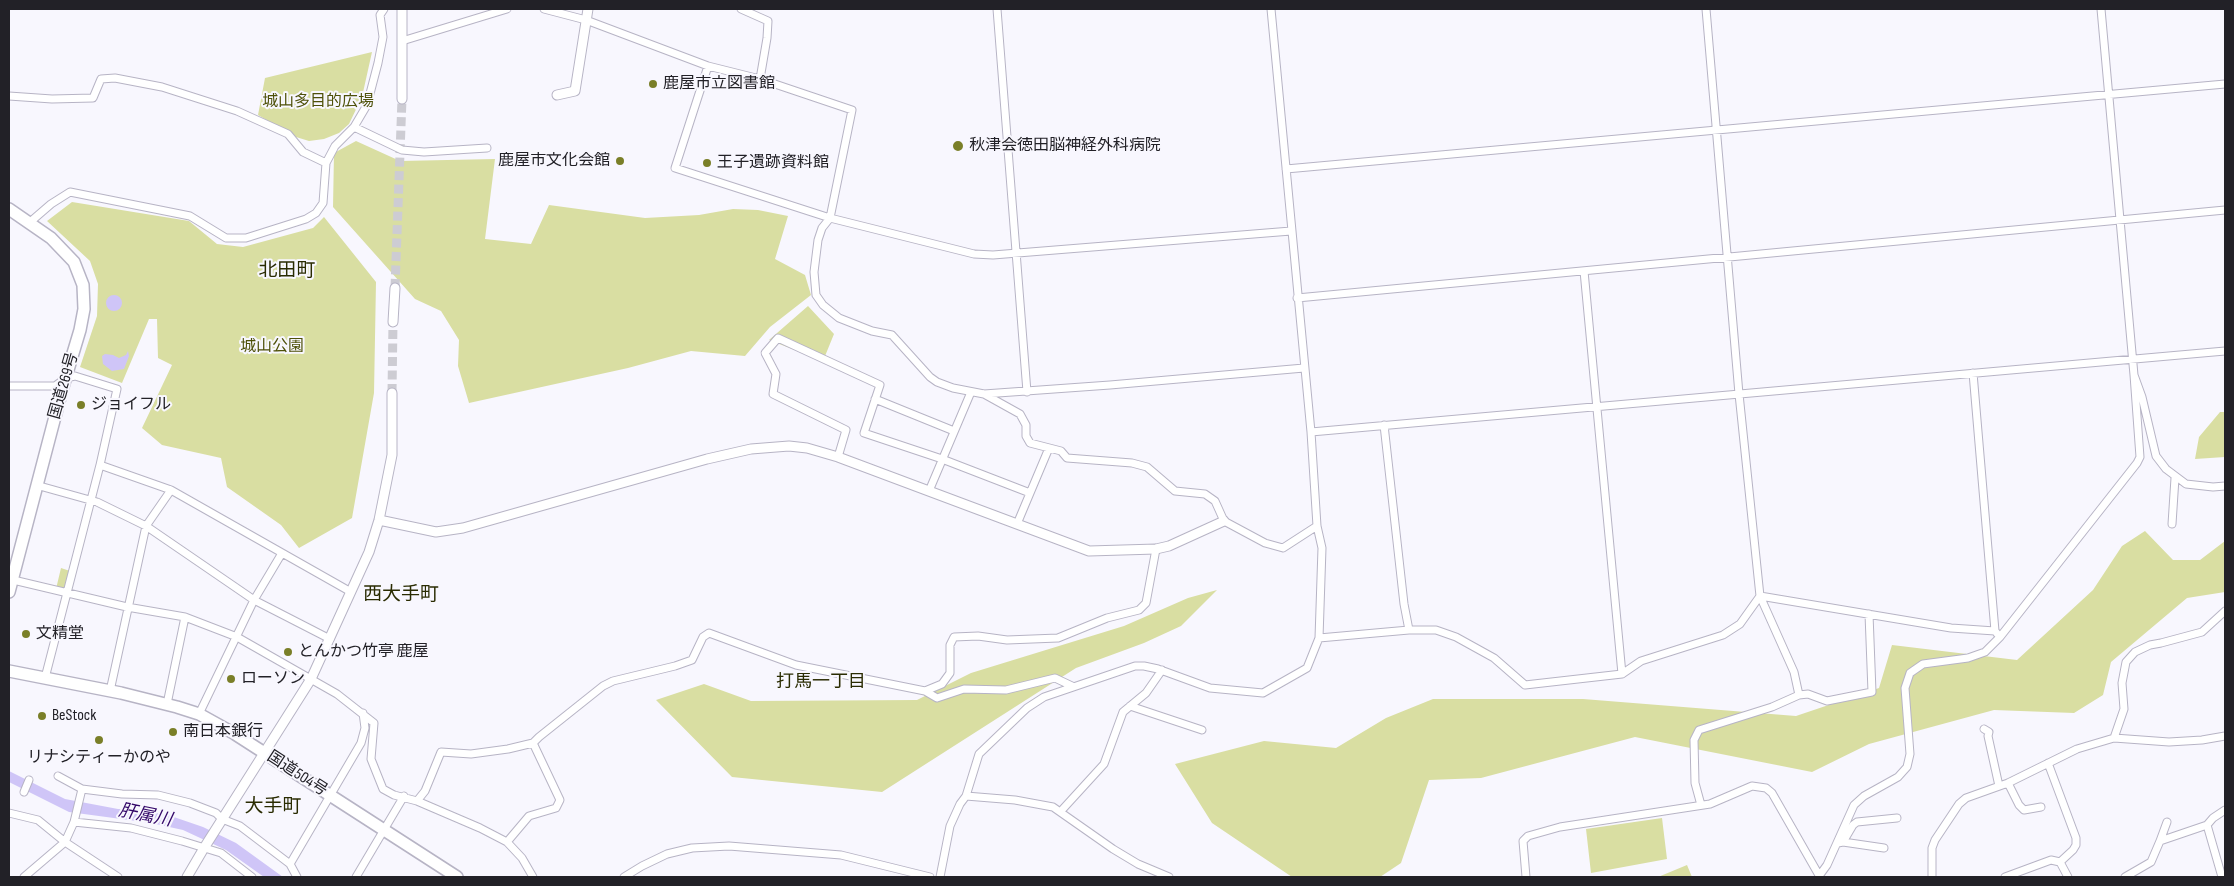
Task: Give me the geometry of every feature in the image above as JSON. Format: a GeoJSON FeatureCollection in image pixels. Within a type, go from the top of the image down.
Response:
{"type":"FeatureCollection","features":[{"type":"Feature","properties":{"kind":"highway","name":"国道269号"},"geometry":{"type":"LineString","coordinates":[[9,209],[62,248],[74,262],[83,285],[84,309],[80,330],[10,579],[9,592]]}},
{"type":"Feature","properties":{"kind":"highway","name":"国道504号"},"geometry":{"type":"LineString","coordinates":[[9,671],[168,704],[199,714],[235,734],[457,877]]}},
{"type":"Feature","properties":{"kind":"street"},"geometry":{"type":"LineString","coordinates":[[29,223],[51,204],[70,192],[190,216],[226,238],[246,238],[306,219],[316,213],[323,203],[326,163],[335,146],[354,127],[367,105],[383,37],[380,15],[384,9]]}},
{"type":"Feature","properties":{"kind":"street"},"geometry":{"type":"LineString","coordinates":[[402,9],[402,99]]}},
{"type":"Feature","properties":{"kind":"street"},"geometry":{"type":"LineString","coordinates":[[402,41],[507,9]]}},
{"type":"Feature","properties":{"kind":"street"},"geometry":{"type":"LineString","coordinates":[[544,9],[586,20],[708,66],[760,79],[852,110],[830,218],[822,228],[815,264],[816,295],[823,305],[839,318],[892,335],[930,377],[953,388],[984,394],[1027,392],[1304,368]]}},
{"type":"Feature","properties":{"kind":"street"},"geometry":{"type":"LineString","coordinates":[[557,95],[574,91],[588,9]]}},
{"type":"Feature","properties":{"kind":"street"},"geometry":{"type":"LineString","coordinates":[[741,9],[768,21],[760,79]]}},
{"type":"Feature","properties":{"kind":"street"},"geometry":{"type":"LineString","coordinates":[[997,9],[1027,392]]}},
{"type":"Feature","properties":{"kind":"street"},"geometry":{"type":"LineString","coordinates":[[940,877],[950,826],[960,804],[966,796],[978,754],[1027,708],[1044,697],[1135,666],[1162,670],[1210,688],[1263,693],[1307,668],[1319,638],[1322,548],[1317,526],[1311,432],[1271,9]]}},
{"type":"Feature","properties":{"kind":"street"},"geometry":{"type":"LineString","coordinates":[[1706,9],[1718,130],[1739,394],[1760,596],[1794,672],[1799,695]]}},
{"type":"Feature","properties":{"kind":"street"},"geometry":{"type":"LineString","coordinates":[[1840,842],[1854,806],[1864,796],[1898,777],[1907,768],[1910,754],[1905,688],[1910,672],[1923,664],[1968,658],[1985,652],[2140,457],[2100,9]]}},
{"type":"Feature","properties":{"kind":"street"},"geometry":{"type":"LineString","coordinates":[[708,66],[675,168],[830,218],[974,254],[993,255],[1291,231]]}},
{"type":"Feature","properties":{"kind":"street"},"geometry":{"type":"LineString","coordinates":[[9,96],[52,100],[93,98],[101,79],[115,78],[162,87],[237,111],[271,126],[288,134],[303,152],[326,163]]}},
{"type":"Feature","properties":{"kind":"street"},"geometry":{"type":"LineString","coordinates":[[1286,169],[2225,84]]}},
{"type":"Feature","properties":{"kind":"street"},"geometry":{"type":"LineString","coordinates":[[354,127],[402,150],[424,152],[487,148]]}},
{"type":"Feature","properties":{"kind":"street"},"geometry":{"type":"LineString","coordinates":[[1297,298],[2119,222],[2225,210]]}},
{"type":"Feature","properties":{"kind":"street"},"geometry":{"type":"LineString","coordinates":[[1584,271],[1622,674]]}},
{"type":"Feature","properties":{"kind":"street"},"geometry":{"type":"LineString","coordinates":[[393,322],[395,288]]}},
{"type":"Feature","properties":{"kind":"street"},"geometry":{"type":"LineString","coordinates":[[838,457],[846,430],[773,394],[776,374],[765,353],[778,338],[880,385],[864,434],[942,459],[1030,493]]}},
{"type":"Feature","properties":{"kind":"street"},"geometry":{"type":"LineString","coordinates":[[1311,432],[2225,351]]}},
{"type":"Feature","properties":{"kind":"street"},"geometry":{"type":"LineString","coordinates":[[1973,373],[1998,634]]}},
{"type":"Feature","properties":{"kind":"street"},"geometry":{"type":"LineString","coordinates":[[2134,375],[2142,397],[2156,456],[2175,478],[2186,484],[2213,487],[2225,486]]}},
{"type":"Feature","properties":{"kind":"street"},"geometry":{"type":"LineString","coordinates":[[9,386],[55,386],[66,378],[75,376],[117,389],[100,465],[45,678]]}},
{"type":"Feature","properties":{"kind":"street"},"geometry":{"type":"LineString","coordinates":[[928,491],[971,392]]}},
{"type":"Feature","properties":{"kind":"street"},"geometry":{"type":"LineString","coordinates":[[187,877],[263,752],[311,679],[369,552],[379,520],[392,454],[392,393]]}},
{"type":"Feature","properties":{"kind":"street"},"geometry":{"type":"LineString","coordinates":[[984,394],[1020,414],[1026,425],[1026,436],[1030,443],[1061,452],[1067,458],[1132,463],[1147,467],[1175,491],[1205,494],[1215,501],[1224,521],[1264,542],[1283,548],[1317,526]]}},
{"type":"Feature","properties":{"kind":"street"},"geometry":{"type":"LineString","coordinates":[[875,399],[954,431]]}},
{"type":"Feature","properties":{"kind":"street"},"geometry":{"type":"LineString","coordinates":[[1384,425],[1404,604],[1409,630]]}},
{"type":"Feature","properties":{"kind":"street"},"geometry":{"type":"LineString","coordinates":[[379,520],[436,532],[463,528],[707,459],[751,449],[788,446],[838,457],[1089,551],[1156,549],[1169,546],[1224,521]]}},
{"type":"Feature","properties":{"kind":"street"},"geometry":{"type":"LineString","coordinates":[[1017,524],[1049,448]]}},
{"type":"Feature","properties":{"kind":"street"},"geometry":{"type":"LineString","coordinates":[[100,465],[170,490],[350,592]]}},
{"type":"Feature","properties":{"kind":"street"},"geometry":{"type":"LineString","coordinates":[[2172,524],[2175,478]]}},
{"type":"Feature","properties":{"kind":"street"},"geometry":{"type":"LineString","coordinates":[[36,485],[90,500],[146,526],[254,600],[330,639]]}},
{"type":"Feature","properties":{"kind":"street"},"geometry":{"type":"LineString","coordinates":[[110,691],[126,607],[146,526],[170,490]]}},
{"type":"Feature","properties":{"kind":"street"},"geometry":{"type":"LineString","coordinates":[[925,692],[942,684],[950,673],[950,645],[954,637],[978,636],[1007,640],[1058,638],[1107,618],[1139,610],[1146,603],[1156,549]]}},
{"type":"Feature","properties":{"kind":"street"},"geometry":{"type":"LineString","coordinates":[[199,714],[254,600],[282,553]]}},
{"type":"Feature","properties":{"kind":"street"},"geometry":{"type":"LineString","coordinates":[[10,579],[126,607],[185,617],[237,637],[311,679],[363,713],[374,723],[371,759],[374,771],[383,789],[394,795],[404,796],[417,801],[480,828],[507,842],[522,858],[532,877]]}},
{"type":"Feature","properties":{"kind":"street"},"geometry":{"type":"LineString","coordinates":[[1760,596],[1998,634]]}},
{"type":"Feature","properties":{"kind":"street"},"geometry":{"type":"LineString","coordinates":[[1319,638],[1409,630],[1436,630],[1456,637],[1494,658],[1518,681],[1525,685],[1622,674],[1641,661],[1723,635],[1740,624],[1760,596]]}},
{"type":"Feature","properties":{"kind":"street"},"geometry":{"type":"LineString","coordinates":[[2114,738],[2124,710],[2122,683],[2126,662],[2135,652],[2150,644],[2161,644],[2202,632],[2225,611]]}},
{"type":"Feature","properties":{"kind":"street"},"geometry":{"type":"LineString","coordinates":[[1701,805],[1695,783],[1694,740],[1700,730],[1772,707],[1799,695],[1808,694],[1827,701],[1872,692],[1869,614]]}},
{"type":"Feature","properties":{"kind":"street"},"geometry":{"type":"LineString","coordinates":[[168,704],[185,617]]}},
{"type":"Feature","properties":{"kind":"street"},"geometry":{"type":"LineString","coordinates":[[417,801],[426,791],[441,752],[471,754],[508,749],[533,743],[559,719],[603,686],[613,681],[692,660],[703,637],[709,633],[796,665],[925,692],[937,698],[964,689],[1006,690],[1055,678],[1072,686]]}},
{"type":"Feature","properties":{"kind":"street"},"geometry":{"type":"LineString","coordinates":[[1061,811],[1104,764],[1123,712],[1146,693],[1162,670]]}},
{"type":"Feature","properties":{"kind":"street"},"geometry":{"type":"LineString","coordinates":[[1130,706],[1202,730]]}},
{"type":"Feature","properties":{"kind":"street"},"geometry":{"type":"LineString","coordinates":[[290,864],[361,743],[365,728],[363,713]]}},
{"type":"Feature","properties":{"kind":"street"},"geometry":{"type":"LineString","coordinates":[[1984,728],[1989,732],[1999,786]]}},
{"type":"Feature","properties":{"kind":"street"},"geometry":{"type":"LineString","coordinates":[[1932,877],[1932,848],[1935,840],[1959,804],[1966,798],[2008,783],[2077,749],[2114,738],[2169,742],[2202,740],[2225,736]]}},
{"type":"Feature","properties":{"kind":"street"},"geometry":{"type":"LineString","coordinates":[[507,842],[528,816],[556,808],[560,800],[533,743]]}},
{"type":"Feature","properties":{"kind":"street"},"geometry":{"type":"LineString","coordinates":[[2048,763],[2076,838],[2076,845],[2073,850],[2060,862]]}},
{"type":"Feature","properties":{"kind":"street"},"geometry":{"type":"LineString","coordinates":[[58,776],[81,790],[158,795],[190,803],[216,813],[222,819],[240,826],[290,864],[297,877]]}},
{"type":"Feature","properties":{"kind":"street"},"geometry":{"type":"LineString","coordinates":[[24,792],[29,780]]}},
{"type":"Feature","properties":{"kind":"street"},"geometry":{"type":"LineString","coordinates":[[2008,783],[2019,805],[2024,810],[2041,807]]}},
{"type":"Feature","properties":{"kind":"street"},"geometry":{"type":"LineString","coordinates":[[1526,877],[1523,841],[1528,836],[1560,827],[1710,804],[1752,786],[1766,788],[1772,793],[1819,876],[1840,842],[1857,822],[1898,818]]}},
{"type":"Feature","properties":{"kind":"street"},"geometry":{"type":"LineString","coordinates":[[24,877],[65,842],[75,820],[81,790]]}},
{"type":"Feature","properties":{"kind":"street"},"geometry":{"type":"LineString","coordinates":[[356,877],[380,840],[383,830],[404,796]]}},
{"type":"Feature","properties":{"kind":"street"},"geometry":{"type":"LineString","coordinates":[[966,796],[1015,800],[1053,807],[1113,849],[1138,864],[1169,877]]}},
{"type":"Feature","properties":{"kind":"street"},"geometry":{"type":"LineString","coordinates":[[2160,840],[2207,825],[2213,818],[2225,810]]}},
{"type":"Feature","properties":{"kind":"street"},"geometry":{"type":"LineString","coordinates":[[9,813],[38,820],[65,842],[118,877]]}},
{"type":"Feature","properties":{"kind":"street"},"geometry":{"type":"LineString","coordinates":[[75,820],[131,828],[221,853],[252,877]]}},
{"type":"Feature","properties":{"kind":"street"},"geometry":{"type":"LineString","coordinates":[[2125,877],[2151,862],[2167,822]]}},
{"type":"Feature","properties":{"kind":"street"},"geometry":{"type":"LineString","coordinates":[[2207,825],[2221,877]]}},
{"type":"Feature","properties":{"kind":"street"},"geometry":{"type":"LineString","coordinates":[[1840,842],[1884,848]]}},
{"type":"Feature","properties":{"kind":"street"},"geometry":{"type":"LineString","coordinates":[[624,877],[666,854],[692,848],[729,846],[841,855],[930,877]]}},
{"type":"Feature","properties":{"kind":"street"},"geometry":{"type":"LineString","coordinates":[[2005,877],[2051,860],[2060,862],[2068,877]]}},
{"type":"Feature","properties":{"kind":"green space","name":"城山多目的広場"},"geometry":{"type":"Polygon","coordinates":[[[372,52],[362,97],[349,124],[339,133],[324,139],[309,141],[296,137],[258,115],[265,78],[372,52]]]}},
{"type":"Feature","properties":{"kind":"green space"},"geometry":{"type":"Polygon","coordinates":[[[356,141],[400,161],[495,159],[485,239],[531,244],[549,205],[645,218],[699,215],[733,209],[758,210],[788,216],[775,259],[805,275],[811,295],[770,327],[745,356],[691,351],[628,368],[469,403],[458,366],[459,340],[441,311],[415,299],[333,207],[334,153],[356,141]]]}},
{"type":"Feature","properties":{"kind":"green space","name":"城山公園"},"geometry":{"type":"Polygon","coordinates":[[[72,202],[189,221],[217,244],[243,247],[313,228],[324,217],[376,282],[374,393],[352,518],[299,548],[281,525],[227,487],[221,458],[162,445],[142,428],[172,365],[158,358],[157,319],[149,319],[122,383],[80,367],[97,316],[98,284],[90,261],[47,221],[72,202]]]}},
{"type":"Feature","properties":{"kind":"green space"},"geometry":{"type":"Polygon","coordinates":[[[808,306],[834,334],[823,361],[769,340],[808,306]]]}},
{"type":"Feature","properties":{"kind":"green space"},"geometry":{"type":"Polygon","coordinates":[[[2220,412],[2225,412],[2225,457],[2195,459],[2199,437],[2220,412]]]}},
{"type":"Feature","properties":{"kind":"green space"},"geometry":{"type":"Polygon","coordinates":[[[2145,531],[2173,560],[2200,560],[2225,541],[2225,592],[2187,598],[2111,662],[2103,695],[2074,713],[1994,710],[1869,744],[1812,772],[1635,737],[1481,778],[1429,780],[1401,863],[1380,877],[1292,877],[1212,823],[1175,764],[1264,741],[1336,748],[1386,718],[1433,699],[1583,699],[1796,716],[1879,688],[1892,645],[2017,660],[2093,590],[2122,546],[2145,531]]]}},
{"type":"Feature","properties":{"kind":"green space"},"geometry":{"type":"Polygon","coordinates":[[[61,568],[70,571],[65,591],[56,589],[61,568]]]}},
{"type":"Feature","properties":{"kind":"green space"},"geometry":{"type":"Polygon","coordinates":[[[1217,590],[1181,626],[1144,643],[1076,668],[882,792],[732,777],[656,700],[704,684],[751,701],[917,700],[971,673],[1124,626],[1188,598],[1217,590]]]}},
{"type":"Feature","properties":{"kind":"green space"},"geometry":{"type":"Polygon","coordinates":[[[1662,818],[1667,859],[1591,873],[1586,829],[1662,818]]]}},
{"type":"Feature","properties":{"kind":"green space"},"geometry":{"type":"Polygon","coordinates":[[[1687,865],[1692,877],[1658,877],[1687,865]]]}},
{"type":"Feature","properties":{"kind":"water"},"geometry":{"type":"Polygon","coordinates":[[[114,295],[122,303],[114,311],[106,303],[114,295]]]}},
{"type":"Feature","properties":{"kind":"water"},"geometry":{"type":"Polygon","coordinates":[[[128,351],[129,356],[124,369],[112,371],[103,364],[102,356],[105,354],[119,358],[126,355],[128,351]]]}},
{"type":"Feature","properties":{"kind":"water","name":"肝属川"},"geometry":{"type":"Polygon","coordinates":[[[9,771],[65,799],[118,809],[140,810],[168,815],[203,827],[236,843],[283,877],[264,877],[226,850],[183,830],[151,823],[69,812],[9,782],[9,771]]]}},
{"type":"Feature","properties":{"kind":"tunnel"},"geometry":{"type":"LineString","coordinates":[[395,288],[402,99]]}},
{"type":"Feature","properties":{"kind":"tunnel"},"geometry":{"type":"LineString","coordinates":[[392,393],[393,322]]}},
{"type":"Feature","properties":{"kind":"place","name":"鹿屋市立図書館"},"geometry":{"type":"Point","coordinates":[653,84]}},
{"type":"Feature","properties":{"kind":"place","name":"秋津会徳田脳神経外科病院"},"geometry":{"type":"Point","coordinates":[958,146]}},
{"type":"Feature","properties":{"kind":"place","name":"鹿屋市文化会館"},"geometry":{"type":"Point","coordinates":[620,161]}},
{"type":"Feature","properties":{"kind":"place","name":"王子遺跡資料館"},"geometry":{"type":"Point","coordinates":[707,163]}},
{"type":"Feature","properties":{"kind":"place","name":"ジョイフル"},"geometry":{"type":"Point","coordinates":[81,405]}},
{"type":"Feature","properties":{"kind":"place","name":"文精堂"},"geometry":{"type":"Point","coordinates":[26,634]}},
{"type":"Feature","properties":{"kind":"place","name":"とんかつ竹亭 鹿屋"},"geometry":{"type":"Point","coordinates":[288,652]}},
{"type":"Feature","properties":{"kind":"place","name":"ローソン"},"geometry":{"type":"Point","coordinates":[231,679]}},
{"type":"Feature","properties":{"kind":"place","name":"BeStock"},"geometry":{"type":"Point","coordinates":[42,716]}},
{"type":"Feature","properties":{"kind":"place","name":"南日本銀行"},"geometry":{"type":"Point","coordinates":[173,732]}},
{"type":"Feature","properties":{"kind":"place","name":"リナシティーかのや"},"geometry":{"type":"Point","coordinates":[99,740]}},
{"type":"Feature","properties":{"kind":"district","name":"北田町"},"geometry":{"type":"Point","coordinates":[287,271]}},
{"type":"Feature","properties":{"kind":"district","name":"西大手町"},"geometry":{"type":"Point","coordinates":[401,595]}},
{"type":"Feature","properties":{"kind":"district","name":"打馬一丁目"},"geometry":{"type":"Point","coordinates":[821,682]}},
{"type":"Feature","properties":{"kind":"district","name":"大手町"},"geometry":{"type":"Point","coordinates":[273,807]}}]}
